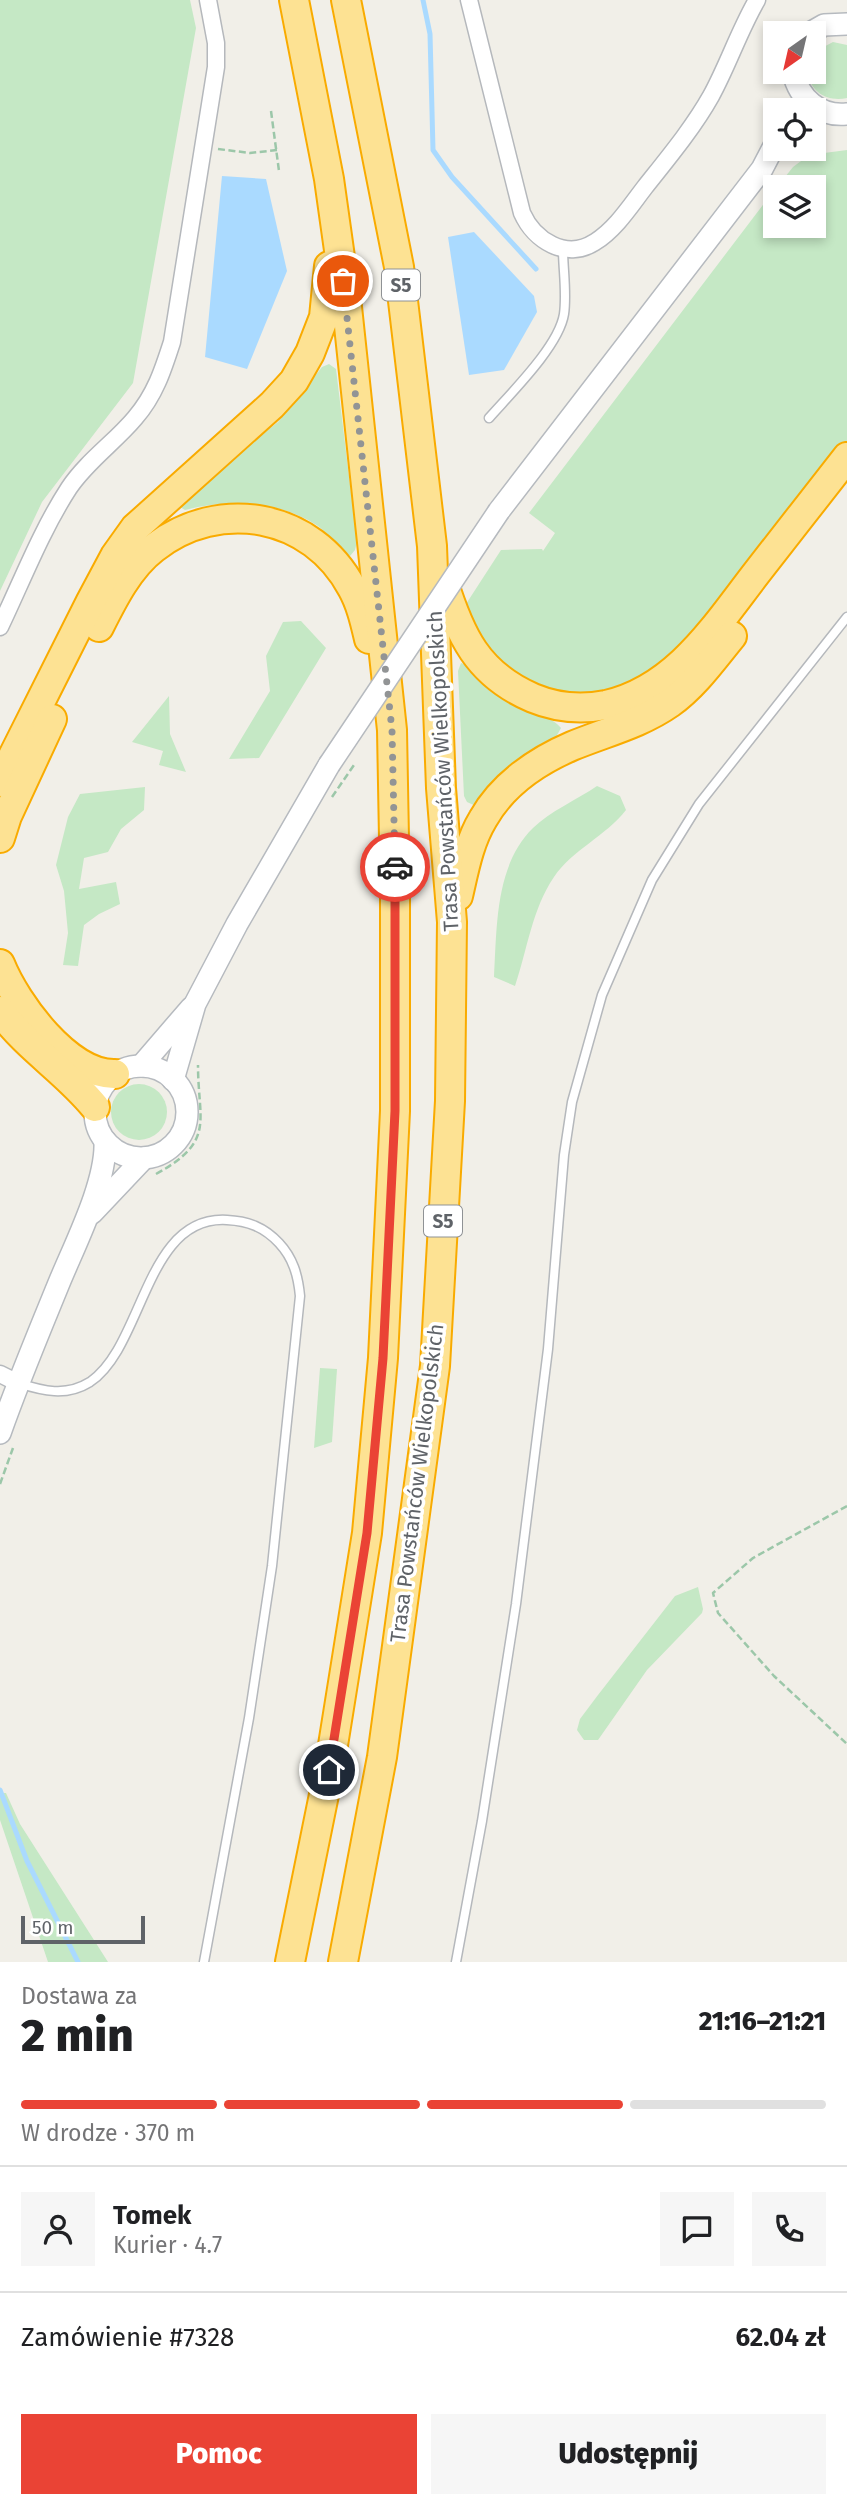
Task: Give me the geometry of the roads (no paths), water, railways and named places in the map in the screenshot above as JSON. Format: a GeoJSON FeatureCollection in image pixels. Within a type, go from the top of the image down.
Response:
{"type":"FeatureCollection","features":[{"type":"Feature","properties":{"kind":"highway","name":"Trasa Powstańców Wielkopolskich"},"geometry":{"type":"LineString","coordinates":[[290,1962],[329,1770],[367,1533],[383,1358],[395,1111],[392,730],[348,320],[329,179],[294,0]]}},
{"type":"Feature","properties":{"kind":"highway","name":"Trasa Powstańców Wielkopolskich"},"geometry":{"type":"LineString","coordinates":[[343,1962],[382,1757],[435,1366],[450,1101],[452,922],[441,788],[432,546],[399,267],[346,0]]}},
{"type":"Feature","properties":{"kind":"highway"},"geometry":{"type":"LineString","coordinates":[[0,782],[91,601],[115,556],[135,528],[272,405],[294,381],[310,353],[324,317],[329,281],[329,179]]}},
{"type":"Feature","properties":{"kind":"highway"},"geometry":{"type":"LineString","coordinates":[[432,546],[456,624],[472,650],[513,690],[561,707],[590,708],[628,700],[659,684],[699,647],[847,457]]}},
{"type":"Feature","properties":{"kind":"highway"},"geometry":{"type":"LineString","coordinates":[[452,922],[468,854],[483,819],[512,783],[542,760],[631,724],[671,702],[697,679],[847,487]]}},
{"type":"Feature","properties":{"kind":"highway"},"geometry":{"type":"LineString","coordinates":[[0,838],[7,816],[39,746],[110,604],[129,574],[152,549],[180,531],[211,520],[247,517],[281,525],[308,540],[332,560],[352,588],[365,619],[392,730]]}},
{"type":"Feature","properties":{"kind":"highway"},"geometry":{"type":"LineString","coordinates":[[0,964],[24,1009],[45,1033],[90,1069],[101,1073],[128,1070]]}},
{"type":"Feature","properties":{"kind":"highway"},"geometry":{"type":"LineString","coordinates":[[0,1011],[15,1031],[72,1082],[95,1107]]}},
{"type":"Feature","properties":{"kind":"main road"},"geometry":{"type":"LineString","coordinates":[[826,25],[847,24]]}},
{"type":"Feature","properties":{"kind":"main road"},"geometry":{"type":"LineString","coordinates":[[173,1080],[195,1004],[237,924],[329,765],[499,511],[766,161]]}},
{"type":"Feature","properties":{"kind":"main road"},"geometry":{"type":"LineString","coordinates":[[762,169],[771,161]]}},
{"type":"Feature","properties":{"kind":"main road"},"geometry":{"type":"LineString","coordinates":[[149,1166],[116,1151],[105,1141],[99,1130],[95,1107],[98,1094],[105,1083],[128,1070],[195,1004]]}},
{"type":"Feature","properties":{"kind":"main road"},"geometry":{"type":"LineString","coordinates":[[128,1070],[164,1072],[182,1092],[186,1106],[183,1128],[171,1146],[158,1154],[149,1166]]}},
{"type":"Feature","properties":{"kind":"main road"},"geometry":{"type":"LineString","coordinates":[[8,1435],[9,1379],[88,1217],[106,1152],[105,1141]]}},
{"type":"Feature","properties":{"kind":"main road"},"geometry":{"type":"LineString","coordinates":[[88,1217],[134,1166],[149,1166]]}},
{"type":"Feature","properties":{"kind":"street"},"geometry":{"type":"LineString","coordinates":[[0,627],[70,487],[134,419],[150,398],[161,376],[172,342],[216,67],[216,43],[208,0]]}},
{"type":"Feature","properties":{"kind":"street"},"geometry":{"type":"LineString","coordinates":[[469,0],[522,213],[532,231],[552,246],[574,249],[595,242],[628,208],[705,107],[757,0]]}},
{"type":"Feature","properties":{"kind":"lane"},"geometry":{"type":"LineString","coordinates":[[489,418],[542,356],[558,331],[564,313],[563,248]]}},
{"type":"Feature","properties":{"kind":"lane"},"geometry":{"type":"LineString","coordinates":[[456,1962],[482,1821],[516,1604],[548,1349],[564,1155],[572,1102],[602,995],[652,880],[699,804],[847,617]]}},
{"type":"Feature","properties":{"kind":"lane"},"geometry":{"type":"LineString","coordinates":[[9,1379],[58,1393],[89,1382],[115,1355],[160,1262],[172,1245],[202,1224],[221,1219],[242,1221],[260,1227],[285,1249],[293,1262],[299,1279],[300,1296],[272,1566],[249,1718],[204,1962]]}},
{"type":"Feature","properties":{"kind":"water"},"geometry":{"type":"Polygon","coordinates":[[[222,176],[266,179],[287,271],[247,369],[205,357],[222,176]]]}},
{"type":"Feature","properties":{"kind":"water"},"geometry":{"type":"Polygon","coordinates":[[[474,232],[534,296],[537,312],[504,370],[469,375],[448,237],[474,232]]]}},
{"type":"Feature","properties":{"kind":"waterway"},"geometry":{"type":"LineString","coordinates":[[423,0],[430,34],[433,150],[452,177],[536,269]]}},
{"type":"Feature","properties":{"kind":"waterway"},"geometry":{"type":"LineString","coordinates":[[0,1790],[27,1861],[78,1962]]}}]}
